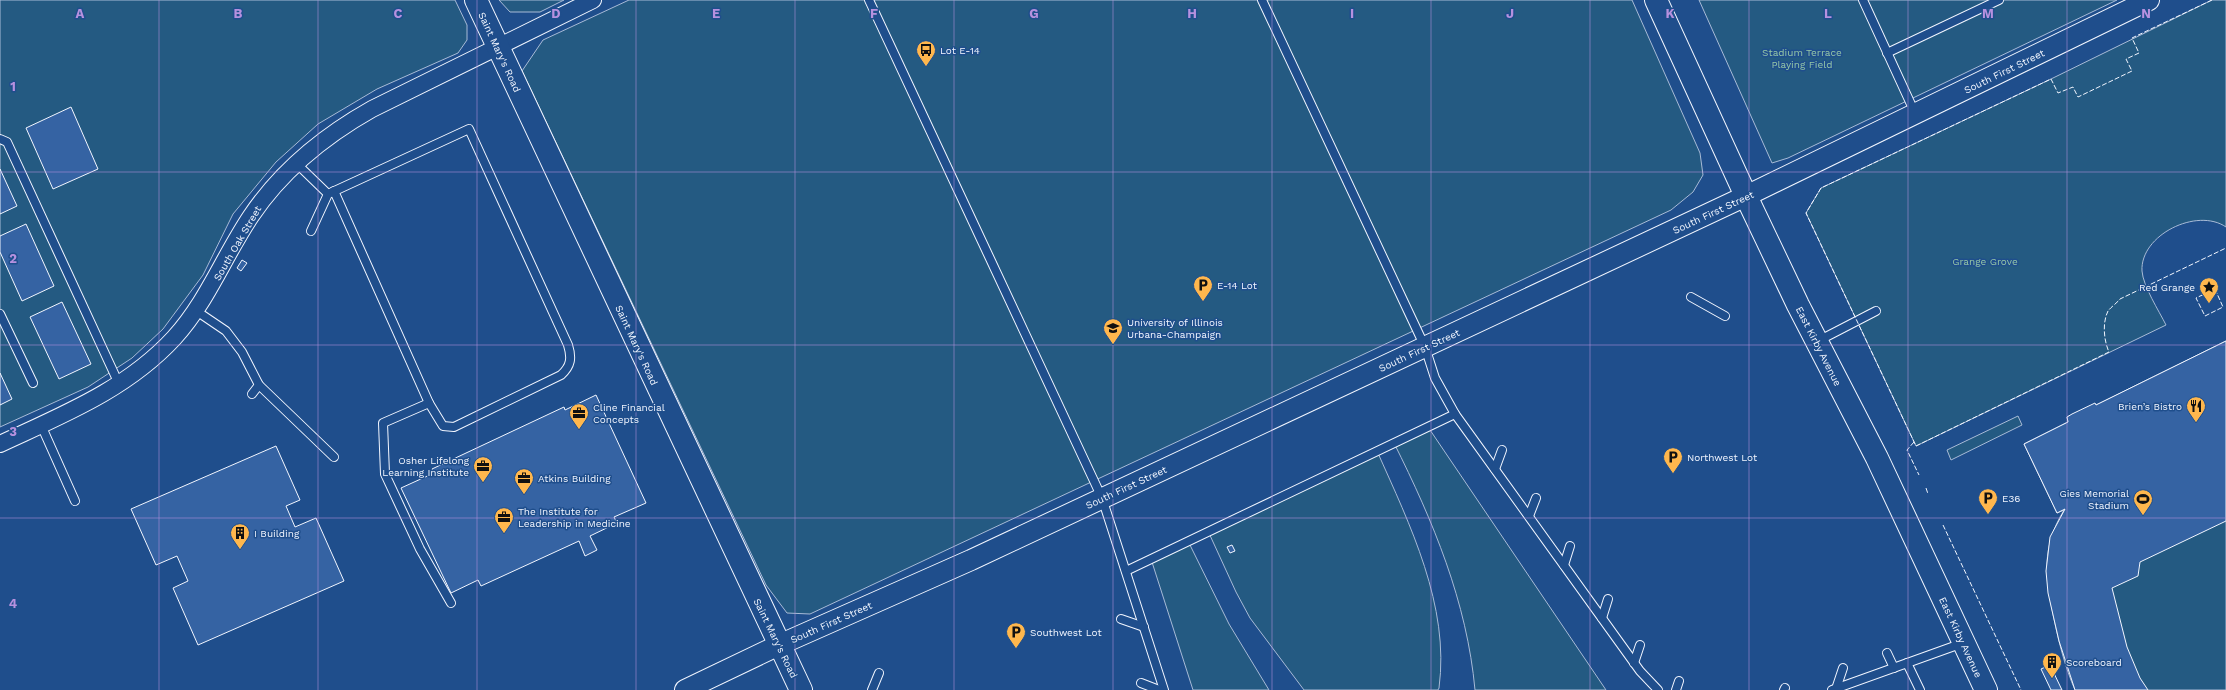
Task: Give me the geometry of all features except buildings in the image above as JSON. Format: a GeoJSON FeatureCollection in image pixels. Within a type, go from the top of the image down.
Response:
{"type":"FeatureCollection","features":[{"type":"Feature","properties":{"kind":"main road","name":"Saint Mary's Road"},"geometry":{"type":"LineString","coordinates":[[476,0],[801,690]]}},
{"type":"Feature","properties":{"kind":"main road","name":"East Kirby Avenue"},"geometry":{"type":"LineString","coordinates":[[1656,0],[1746,196],[1817,342],[1877,458],[1986,690]]}},
{"type":"Feature","properties":{"kind":"street","name":"South Oak Street"},"geometry":{"type":"LineString","coordinates":[[0,444],[90,403],[119,384],[161,351],[175,337],[214,284],[250,217],[264,198],[296,163],[316,145],[341,127],[497,46],[593,0]]}},
{"type":"Feature","properties":{"kind":"street","name":"South First Street"},"geometry":{"type":"LineString","coordinates":[[685,690],[780,645],[971,560],[1746,196],[2150,0]]}},
{"type":"Feature","properties":{"kind":"lane"},"geometry":{"type":"LineString","coordinates":[[868,0],[1102,498],[1164,690]]}},
{"type":"Feature","properties":{"kind":"lane"},"geometry":{"type":"LineString","coordinates":[[1262,0],[1425,347],[1435,378],[1455,414],[1634,663],[1658,690]]}},
{"type":"Feature","properties":{"kind":"lane"},"geometry":{"type":"LineString","coordinates":[[1863,0],[1915,114]]}},
{"type":"Feature","properties":{"kind":"lane"},"geometry":{"type":"LineString","coordinates":[[1887,53],[1999,0]]}},
{"type":"Feature","properties":{"kind":"lane"},"geometry":{"type":"LineString","coordinates":[[296,163],[331,193],[429,403],[442,426],[454,427],[561,375],[568,368],[571,355],[568,345],[469,129],[331,193],[312,230]]}},
{"type":"Feature","properties":{"kind":"lane"},"geometry":{"type":"LineString","coordinates":[[0,139],[7,142],[119,384]]}},
{"type":"Feature","properties":{"kind":"lane"},"geometry":{"type":"LineString","coordinates":[[1691,297],[1725,316]]}},
{"type":"Feature","properties":{"kind":"lane"},"geometry":{"type":"LineString","coordinates":[[195,310],[226,331],[242,352],[259,385],[334,457]]}},
{"type":"Feature","properties":{"kind":"lane"},"geometry":{"type":"LineString","coordinates":[[1817,342],[1876,311]]}},
{"type":"Feature","properties":{"kind":"lane"},"geometry":{"type":"LineString","coordinates":[[0,314],[33,383]]}},
{"type":"Feature","properties":{"kind":"lane"},"geometry":{"type":"LineString","coordinates":[[252,394],[259,385]]}},
{"type":"Feature","properties":{"kind":"lane"},"geometry":{"type":"LineString","coordinates":[[429,403],[384,423],[385,474],[420,549],[451,603]]}},
{"type":"Feature","properties":{"kind":"lane"},"geometry":{"type":"LineString","coordinates":[[1126,571],[1455,414]]}},
{"type":"Feature","properties":{"kind":"lane"},"geometry":{"type":"LineString","coordinates":[[41,425],[76,501]]}},
{"type":"Feature","properties":{"kind":"lane"},"geometry":{"type":"LineString","coordinates":[[1495,470],[1502,450]]}},
{"type":"Feature","properties":{"kind":"lane"},"geometry":{"type":"LineString","coordinates":[[1529,516],[1536,498]]}},
{"type":"Feature","properties":{"kind":"lane"},"geometry":{"type":"LineString","coordinates":[[1564,565],[1570,546]]}},
{"type":"Feature","properties":{"kind":"lane"},"geometry":{"type":"LineString","coordinates":[[1602,618],[1608,599]]}},
{"type":"Feature","properties":{"kind":"lane"},"geometry":{"type":"LineString","coordinates":[[1121,619],[1144,627]]}},
{"type":"Feature","properties":{"kind":"lane"},"geometry":{"type":"LineString","coordinates":[[1834,689],[1964,643]]}},
{"type":"Feature","properties":{"kind":"lane"},"geometry":{"type":"LineString","coordinates":[[1634,663],[1640,645]]}},
{"type":"Feature","properties":{"kind":"lane"},"geometry":{"type":"LineString","coordinates":[[1888,653],[1894,668]]}},
{"type":"Feature","properties":{"kind":"lane"},"geometry":{"type":"LineString","coordinates":[[1907,663],[1920,690]]}},
{"type":"Feature","properties":{"kind":"lane"},"geometry":{"type":"LineString","coordinates":[[1834,689],[1843,668]]}},
{"type":"Feature","properties":{"kind":"lane"},"geometry":{"type":"LineString","coordinates":[[872,690],[879,673]]}},
{"type":"Feature","properties":{"kind":"lane"},"geometry":{"type":"LineString","coordinates":[[1676,690],[1679,681]]}},
{"type":"Feature","properties":{"kind":"lane"},"geometry":{"type":"LineString","coordinates":[[1141,683],[1159,690]]}},
{"type":"Feature","properties":{"kind":"green space"},"geometry":{"type":"Polygon","coordinates":[[[0,0],[455,0],[467,25],[467,40],[458,53],[377,89],[318,124],[276,162],[233,214],[203,275],[163,329],[132,358],[88,387],[0,427],[0,0]]]}},
{"type":"Feature","properties":{"kind":"green space"},"geometry":{"type":"Polygon","coordinates":[[[499,0],[564,0],[540,12],[510,12],[499,0]]]}},
{"type":"Feature","properties":{"kind":"green space"},"geometry":{"type":"Polygon","coordinates":[[[629,0],[1632,0],[1700,153],[1703,175],[1693,192],[1671,210],[810,614],[787,613],[766,585],[522,71],[543,40],[629,0]]]}},
{"type":"Feature","properties":{"kind":"green space","name":"Stadium Terrace Playing Field"},"geometry":{"type":"Polygon","coordinates":[[[1699,0],[2117,0],[1788,158],[1772,163],[1699,0]]]}},
{"type":"Feature","properties":{"kind":"green space","name":"Grange Grove"},"geometry":{"type":"Polygon","coordinates":[[[2212,0],[2226,0],[2226,227],[2214,222],[2200,220],[2186,223],[2172,228],[2160,236],[2150,246],[2144,258],[2142,271],[2143,277],[2148,291],[2166,325],[1916,446],[1806,213],[1821,188],[2051,79],[2212,0]]]}},
{"type":"Feature","properties":{"kind":"green space","name":"Gies Memorial Stadium"},"geometry":{"type":"Polygon","coordinates":[[[2226,341],[2226,690],[2075,690],[2065,664],[2058,637],[2047,576],[2048,550],[2051,537],[2064,510],[2057,513],[2024,444],[2068,422],[2067,417],[2096,405],[2226,341]]]}},
{"type":"Feature","properties":{"kind":"green space"},"geometry":{"type":"Polygon","coordinates":[[[2018,416],[2022,425],[1951,460],[1947,450],[2018,416]]]}},
{"type":"Feature","properties":{"kind":"green space"},"geometry":{"type":"Polygon","coordinates":[[[1428,427],[1606,690],[1475,690],[1471,657],[1464,625],[1446,563],[1422,502],[1394,443],[1428,427]]]}},
{"type":"Feature","properties":{"kind":"green space"},"geometry":{"type":"Polygon","coordinates":[[[1377,451],[1414,537],[1433,596],[1439,627],[1441,657],[1439,688],[1438,690],[1304,690],[1250,618],[1236,592],[1208,531],[1377,451]]]}},
{"type":"Feature","properties":{"kind":"green space"},"geometry":{"type":"Polygon","coordinates":[[[1188,541],[1229,624],[1269,690],[1193,690],[1151,559],[1188,541]]]}},
{"type":"Feature","properties":{"kind":"fence"},"geometry":{"type":"LineString","coordinates":[[2212,0],[2132,38],[2139,53],[2126,59],[2132,71],[2078,97],[2073,87],[2058,93],[2051,79],[1821,188],[1806,213],[1916,446],[2109,352],[2106,343],[2104,326],[2106,316],[2108,311],[2120,299],[2226,248]]}},
{"type":"Feature","properties":{"kind":"fence"},"geometry":{"type":"LineString","coordinates":[[2215,289],[2223,307],[2205,316],[2196,298],[2215,289]]}},
{"type":"Feature","properties":{"kind":"fence"},"geometry":{"type":"LineString","coordinates":[[1914,442],[1907,450],[1919,475]]}},
{"type":"Feature","properties":{"kind":"fence"},"geometry":{"type":"LineString","coordinates":[[1926,488],[1928,494]]}},
{"type":"Feature","properties":{"kind":"fence"},"geometry":{"type":"LineString","coordinates":[[1943,525],[2021,690]]}},
{"type":"Feature","properties":{"kind":"place","name":"Lot E-14"},"geometry":{"type":"Point","coordinates":[926,67]}},
{"type":"Feature","properties":{"kind":"place","name":"E-14 Lot"},"geometry":{"type":"Point","coordinates":[1203,302]}},
{"type":"Feature","properties":{"kind":"place","name":"Red Grange"},"geometry":{"type":"Point","coordinates":[2209,304]}},
{"type":"Feature","properties":{"kind":"place","name":"University of Illinois Urbana-Champaign"},"geometry":{"type":"Point","coordinates":[1113,345]}},
{"type":"Feature","properties":{"kind":"place","name":"Brien’s Bistro"},"geometry":{"type":"Point","coordinates":[2196,423]}},
{"type":"Feature","properties":{"kind":"place","name":"Cline Financial Concepts"},"geometry":{"type":"Point","coordinates":[579,430]}},
{"type":"Feature","properties":{"kind":"place","name":"Northwest Lot"},"geometry":{"type":"Point","coordinates":[1673,474]}},
{"type":"Feature","properties":{"kind":"place","name":"Osher Lifelong Learning Institute"},"geometry":{"type":"Point","coordinates":[483,483]}},
{"type":"Feature","properties":{"kind":"place","name":"Atkins Building"},"geometry":{"type":"Point","coordinates":[524,495]}},
{"type":"Feature","properties":{"kind":"place","name":"E36"},"geometry":{"type":"Point","coordinates":[1988,515]}},
{"type":"Feature","properties":{"kind":"place","name":"Gies Memorial Stadium"},"geometry":{"type":"Point","coordinates":[2143,516]}},
{"type":"Feature","properties":{"kind":"place","name":"The Institute for Leadership in Medicine"},"geometry":{"type":"Point","coordinates":[504,534]}},
{"type":"Feature","properties":{"kind":"place","name":"I Building"},"geometry":{"type":"Point","coordinates":[240,550]}},
{"type":"Feature","properties":{"kind":"place","name":"Southwest Lot"},"geometry":{"type":"Point","coordinates":[1016,649]}},
{"type":"Feature","properties":{"kind":"place","name":"Scoreboard"},"geometry":{"type":"Point","coordinates":[2052,679]}}]}
